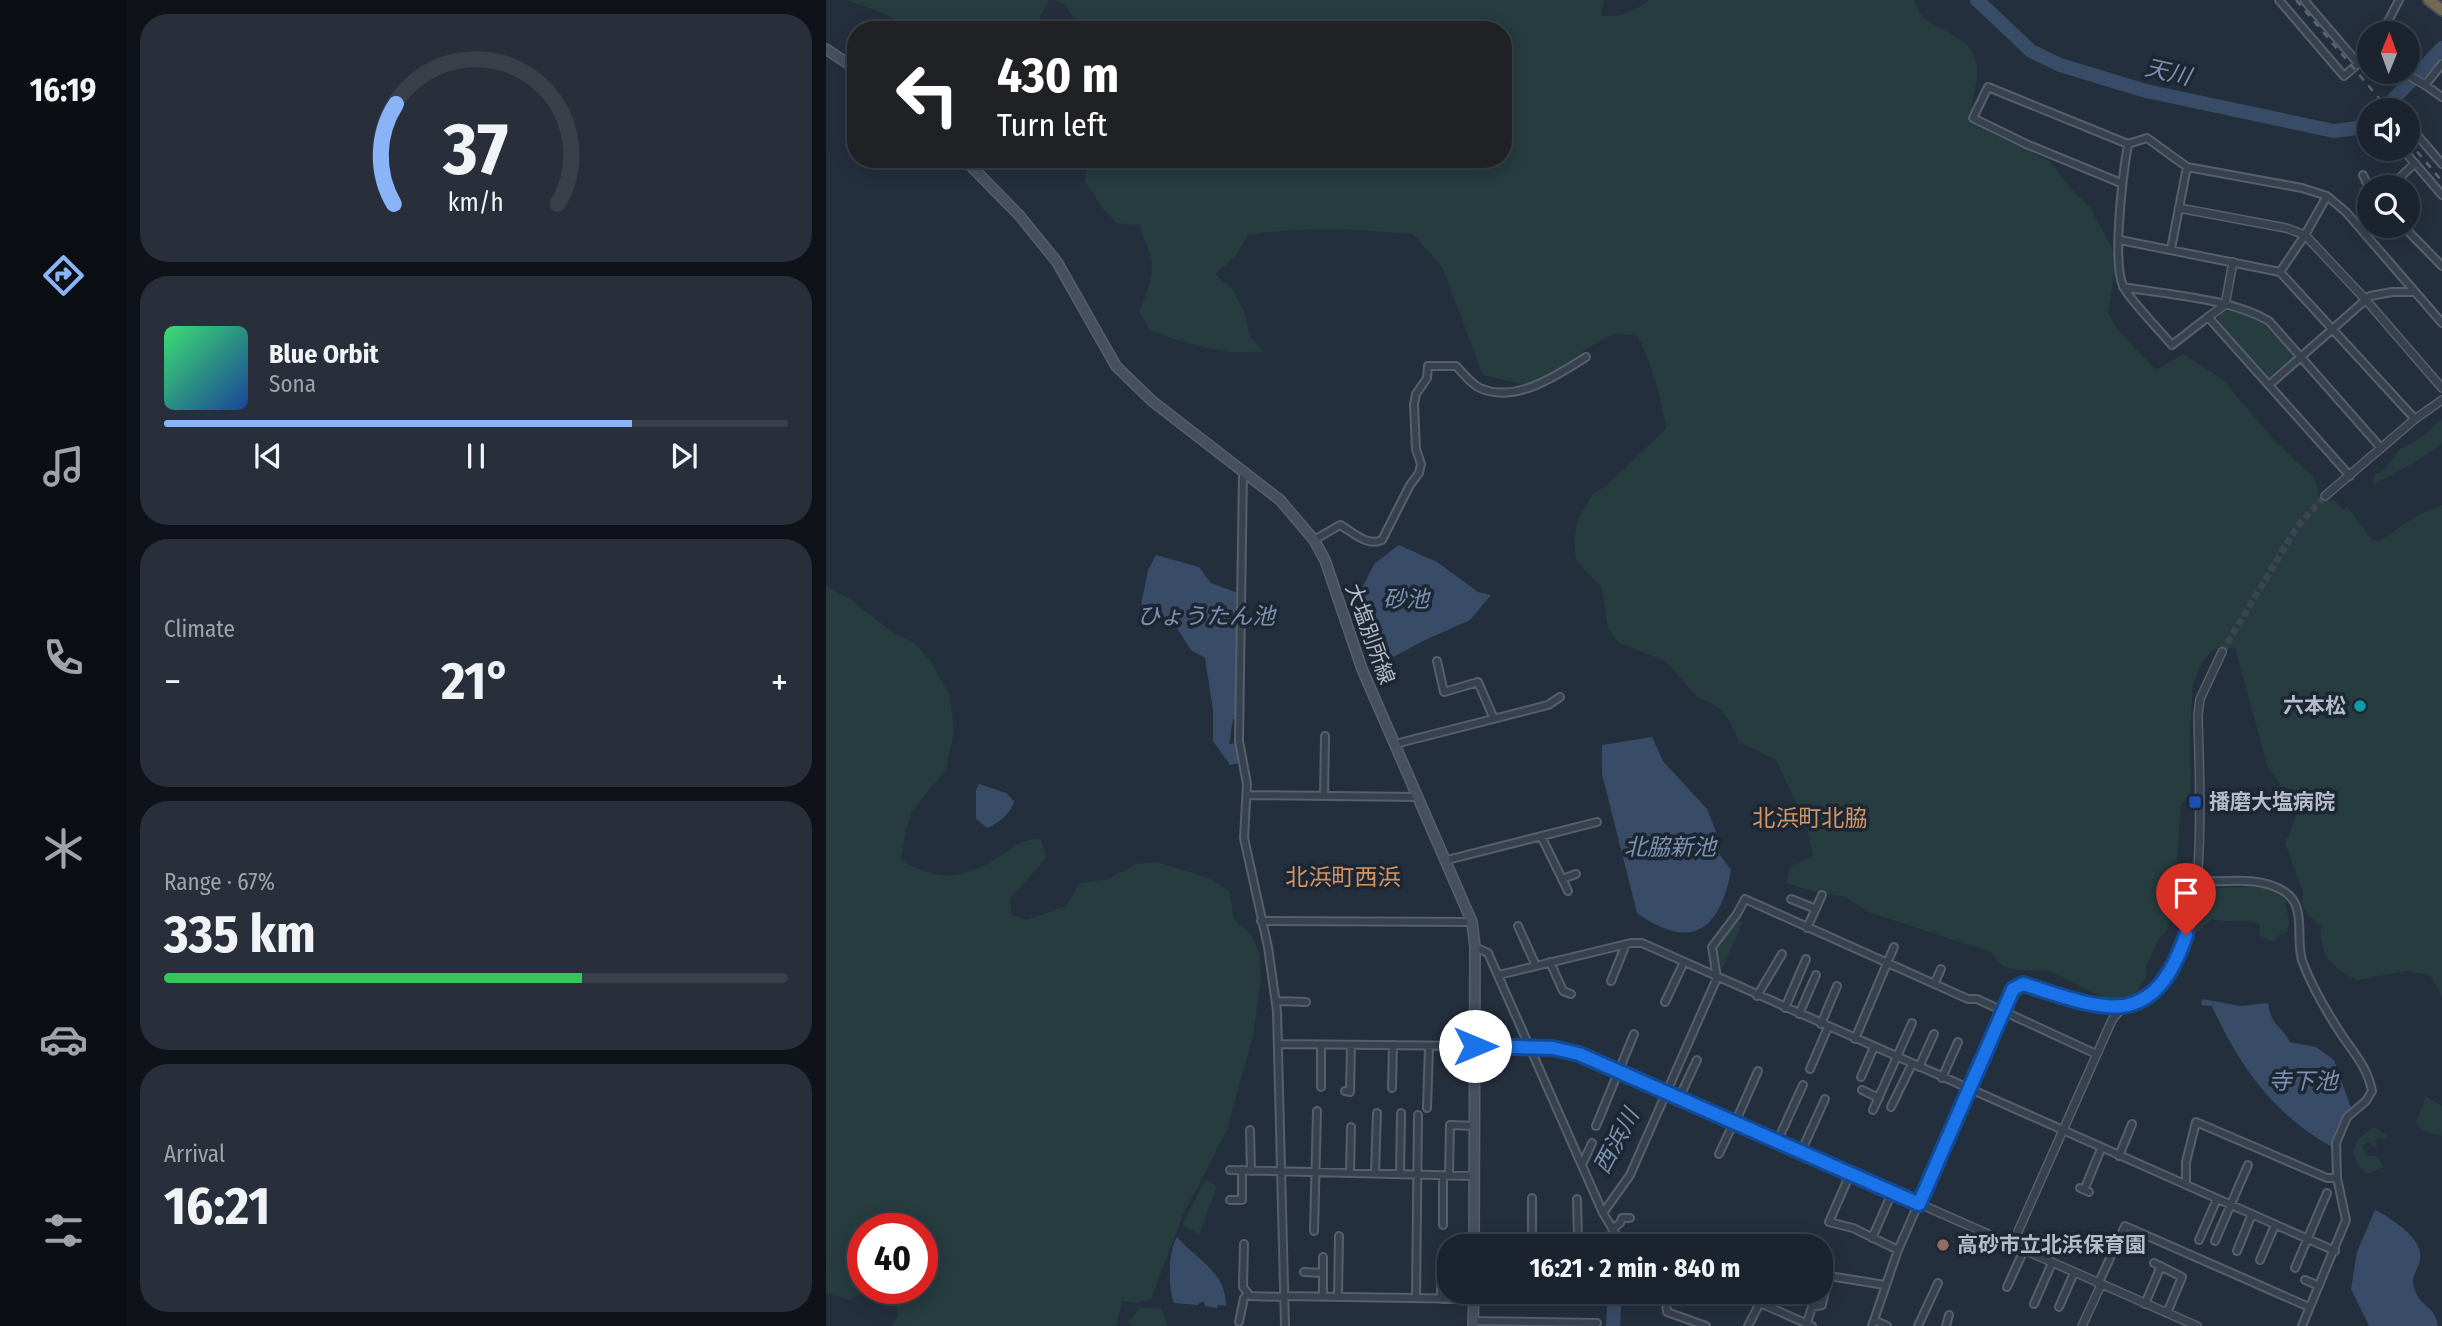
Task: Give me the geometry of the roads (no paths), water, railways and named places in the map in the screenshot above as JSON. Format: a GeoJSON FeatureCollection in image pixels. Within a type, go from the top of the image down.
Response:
{"type":"FeatureCollection","features":[{"type":"Feature","properties":{"kind":"highway"},"geometry":{"type":"LineString","coordinates":[[2429,0],[2442,10]]}},
{"type":"Feature","properties":{"kind":"main road"},"geometry":{"type":"LineString","coordinates":[[826,49],[847,63]]}},
{"type":"Feature","properties":{"kind":"main road","name":"大塩別所線"},"geometry":{"type":"LineString","coordinates":[[973,168],[1019,215],[1057,262],[1116,366],[1152,401],[1280,500],[1314,540],[1325,560],[1362,669],[1472,922],[1475,947],[1474,1234]]}},
{"type":"Feature","properties":{"kind":"main road"},"geometry":{"type":"LineString","coordinates":[[1473,1324],[1474,1304]]}},
{"type":"Feature","properties":{"kind":"street"},"geometry":{"type":"LineString","coordinates":[[2279,0],[2344,76],[2357,65]]}},
{"type":"Feature","properties":{"kind":"street"},"geometry":{"type":"LineString","coordinates":[[2304,0],[2357,61]]}},
{"type":"Feature","properties":{"kind":"street"},"geometry":{"type":"LineString","coordinates":[[2388,21],[2399,0]]}},
{"type":"Feature","properties":{"kind":"street"},"geometry":{"type":"LineString","coordinates":[[2423,84],[2442,64]]}},
{"type":"Feature","properties":{"kind":"street"},"geometry":{"type":"LineString","coordinates":[[2420,82],[2442,97]]}},
{"type":"Feature","properties":{"kind":"street"},"geometry":{"type":"LineString","coordinates":[[2121,183],[2026,144],[1973,118],[1988,87],[2128,144],[2147,138],[2187,167],[2302,188],[2327,196],[2346,212],[2442,323]]}},
{"type":"Feature","properties":{"kind":"street"},"geometry":{"type":"LineString","coordinates":[[2420,138],[2442,164]]}},
{"type":"Feature","properties":{"kind":"street"},"geometry":{"type":"LineString","coordinates":[[2128,144],[2121,183],[2123,287],[2172,345],[2225,305],[2233,262]]}},
{"type":"Feature","properties":{"kind":"street"},"geometry":{"type":"LineString","coordinates":[[2402,175],[2415,163],[2442,195]]}},
{"type":"Feature","properties":{"kind":"street"},"geometry":{"type":"LineString","coordinates":[[2171,249],[2187,167]]}},
{"type":"Feature","properties":{"kind":"street"},"geometry":{"type":"LineString","coordinates":[[2280,272],[2327,196]]}},
{"type":"Feature","properties":{"kind":"street"},"geometry":{"type":"LineString","coordinates":[[2179,208],[2286,228],[2305,235],[2442,388]]}},
{"type":"Feature","properties":{"kind":"street"},"geometry":{"type":"LineString","coordinates":[[2415,238],[2442,266]]}},
{"type":"Feature","properties":{"kind":"street"},"geometry":{"type":"LineString","coordinates":[[2120,240],[2280,272],[2415,419]]}},
{"type":"Feature","properties":{"kind":"street"},"geometry":{"type":"LineString","coordinates":[[2123,287],[2252,311],[2269,321],[2381,449]]}},
{"type":"Feature","properties":{"kind":"street"},"geometry":{"type":"LineString","coordinates":[[2269,386],[2370,296],[2415,292]]}},
{"type":"Feature","properties":{"kind":"street"},"geometry":{"type":"LineString","coordinates":[[2208,317],[2350,476]]}},
{"type":"Feature","properties":{"kind":"street"},"geometry":{"type":"LineString","coordinates":[[1314,540],[1340,525],[1367,542],[1382,540],[1422,464],[1416,449],[1414,404],[1416,394],[1427,379],[1428,366],[1455,366],[1480,389],[1511,391],[1561,374],[1586,356]]}},
{"type":"Feature","properties":{"kind":"street"},"geometry":{"type":"LineString","coordinates":[[2325,496],[2415,419],[2442,400]]}},
{"type":"Feature","properties":{"kind":"street"},"geometry":{"type":"LineString","coordinates":[[1243,471],[1239,741],[1246,771],[1244,838],[1277,1001],[1284,1326]]}},
{"type":"Feature","properties":{"kind":"street"},"geometry":{"type":"LineString","coordinates":[[1887,1326],[1873,1323],[1885,1285],[2013,989],[2023,984],[2089,1005],[2126,1006],[2145,999],[2168,978],[2189,928],[2195,883],[2200,699],[2222,652]]}},
{"type":"Feature","properties":{"kind":"street"},"geometry":{"type":"LineString","coordinates":[[1437,661],[1444,692],[1479,682],[1494,719]]}},
{"type":"Feature","properties":{"kind":"street"},"geometry":{"type":"LineString","coordinates":[[1395,744],[1548,705],[1560,697]]}},
{"type":"Feature","properties":{"kind":"street"},"geometry":{"type":"LineString","coordinates":[[1324,796],[1325,736]]}},
{"type":"Feature","properties":{"kind":"street"},"geometry":{"type":"LineString","coordinates":[[1247,794],[1418,797]]}},
{"type":"Feature","properties":{"kind":"street"},"geometry":{"type":"LineString","coordinates":[[1447,860],[1597,822]]}},
{"type":"Feature","properties":{"kind":"street"},"geometry":{"type":"LineString","coordinates":[[1541,836],[1568,891]]}},
{"type":"Feature","properties":{"kind":"street"},"geometry":{"type":"LineString","coordinates":[[1560,879],[1576,874]]}},
{"type":"Feature","properties":{"kind":"street"},"geometry":{"type":"LineString","coordinates":[[2195,883],[2265,882],[2288,894],[2299,916],[2301,961],[2336,1027],[2359,1057],[2370,1077],[2372,1091],[2366,1101],[2347,1117],[2336,1143],[2337,1178],[2346,1220],[2302,1326]]}},
{"type":"Feature","properties":{"kind":"street"},"geometry":{"type":"LineString","coordinates":[[1807,928],[1822,895]]}},
{"type":"Feature","properties":{"kind":"street"},"geometry":{"type":"LineString","coordinates":[[1604,1213],[1630,1175],[1717,978],[1712,947],[1745,899],[1968,999],[1977,999],[2096,1054]]}},
{"type":"Feature","properties":{"kind":"street"},"geometry":{"type":"LineString","coordinates":[[1791,899],[1815,909]]}},
{"type":"Feature","properties":{"kind":"street"},"geometry":{"type":"LineString","coordinates":[[1261,921],[1472,922]]}},
{"type":"Feature","properties":{"kind":"street"},"geometry":{"type":"LineString","coordinates":[[1518,926],[1536,966]]}},
{"type":"Feature","properties":{"kind":"street"},"geometry":{"type":"LineString","coordinates":[[1499,975],[1626,944],[1642,943],[2335,1251]]}},
{"type":"Feature","properties":{"kind":"street"},"geometry":{"type":"LineString","coordinates":[[1611,981],[1626,944]]}},
{"type":"Feature","properties":{"kind":"street"},"geometry":{"type":"LineString","coordinates":[[1475,947],[1488,953],[1499,975],[1615,1234]]}},
{"type":"Feature","properties":{"kind":"street"},"geometry":{"type":"LineString","coordinates":[[1855,1039],[1894,947]]}},
{"type":"Feature","properties":{"kind":"street"},"geometry":{"type":"LineString","coordinates":[[1757,996],[1782,954]]}},
{"type":"Feature","properties":{"kind":"street"},"geometry":{"type":"LineString","coordinates":[[1785,1008],[1806,959]]}},
{"type":"Feature","properties":{"kind":"street"},"geometry":{"type":"LineString","coordinates":[[1550,962],[1563,991],[1572,994]]}},
{"type":"Feature","properties":{"kind":"street"},"geometry":{"type":"LineString","coordinates":[[1665,1002],[1684,962]]}},
{"type":"Feature","properties":{"kind":"street"},"geometry":{"type":"LineString","coordinates":[[1934,984],[1941,969]]}},
{"type":"Feature","properties":{"kind":"street"},"geometry":{"type":"LineString","coordinates":[[1799,1014],[1816,975]]}},
{"type":"Feature","properties":{"kind":"street"},"geometry":{"type":"LineString","coordinates":[[1821,1024],[1837,986]]}},
{"type":"Feature","properties":{"kind":"street"},"geometry":{"type":"LineString","coordinates":[[1277,1001],[1306,1002]]}},
{"type":"Feature","properties":{"kind":"street"},"geometry":{"type":"LineString","coordinates":[[2012,1245],[2112,1020],[2126,1006]]}},
{"type":"Feature","properties":{"kind":"street"},"geometry":{"type":"LineString","coordinates":[[1873,1110],[1912,1023]]}},
{"type":"Feature","properties":{"kind":"street"},"geometry":{"type":"LineString","coordinates":[[1810,1069],[1828,1027]]}},
{"type":"Feature","properties":{"kind":"street"},"geometry":{"type":"LineString","coordinates":[[1596,1126],[1634,1034]]}},
{"type":"Feature","properties":{"kind":"street"},"geometry":{"type":"LineString","coordinates":[[1919,1068],[1934,1034]]}},
{"type":"Feature","properties":{"kind":"street"},"geometry":{"type":"LineString","coordinates":[[1942,1078],[1958,1042]]}},
{"type":"Feature","properties":{"kind":"street"},"geometry":{"type":"LineString","coordinates":[[1278,1044],[1529,1047],[1572,1052],[2167,1313],[2184,1323],[2197,1326]]}},
{"type":"Feature","properties":{"kind":"street"},"geometry":{"type":"LineString","coordinates":[[1321,1045],[1321,1087]]}},
{"type":"Feature","properties":{"kind":"street"},"geometry":{"type":"LineString","coordinates":[[1345,1091],[1350,1092],[1351,1045]]}},
{"type":"Feature","properties":{"kind":"street"},"geometry":{"type":"LineString","coordinates":[[1392,1088],[1393,1045]]}},
{"type":"Feature","properties":{"kind":"street"},"geometry":{"type":"LineString","coordinates":[[1427,1108],[1429,1046]]}},
{"type":"Feature","properties":{"kind":"street"},"geometry":{"type":"LineString","coordinates":[[1861,1077],[1874,1047]]}},
{"type":"Feature","properties":{"kind":"street"},"geometry":{"type":"LineString","coordinates":[[1679,1098],[1697,1059]]}},
{"type":"Feature","properties":{"kind":"street"},"geometry":{"type":"LineString","coordinates":[[1891,1107],[1912,1064]]}},
{"type":"Feature","properties":{"kind":"street"},"geometry":{"type":"LineString","coordinates":[[1719,1154],[1758,1071]]}},
{"type":"Feature","properties":{"kind":"street"},"geometry":{"type":"LineString","coordinates":[[1777,1142],[1803,1085]]}},
{"type":"Feature","properties":{"kind":"street"},"geometry":{"type":"LineString","coordinates":[[1862,1090],[1878,1098]]}},
{"type":"Feature","properties":{"kind":"street"},"geometry":{"type":"LineString","coordinates":[[1801,1152],[1825,1099]]}},
{"type":"Feature","properties":{"kind":"street"},"geometry":{"type":"LineString","coordinates":[[1314,1231],[1317,1111]]}},
{"type":"Feature","properties":{"kind":"street"},"geometry":{"type":"LineString","coordinates":[[1375,1173],[1377,1113]]}},
{"type":"Feature","properties":{"kind":"street"},"geometry":{"type":"LineString","coordinates":[[1400,1174],[1401,1114]]}},
{"type":"Feature","properties":{"kind":"street"},"geometry":{"type":"LineString","coordinates":[[1416,1298],[1418,1115]]}},
{"type":"Feature","properties":{"kind":"street"},"geometry":{"type":"LineString","coordinates":[[2186,1185],[2186,1162],[2196,1122],[2327,1178],[2337,1178]]}},
{"type":"Feature","properties":{"kind":"street"},"geometry":{"type":"LineString","coordinates":[[2119,1156],[2132,1124]]}},
{"type":"Feature","properties":{"kind":"street"},"geometry":{"type":"LineString","coordinates":[[1443,1225],[1447,1213],[1446,1175],[1450,1125],[1475,1126]]}},
{"type":"Feature","properties":{"kind":"street"},"geometry":{"type":"LineString","coordinates":[[1350,1173],[1351,1128]]}},
{"type":"Feature","properties":{"kind":"street"},"geometry":{"type":"LineString","coordinates":[[1250,1130],[1251,1171]]}},
{"type":"Feature","properties":{"kind":"street"},"geometry":{"type":"LineString","coordinates":[[1582,1165],[1592,1143]]}},
{"type":"Feature","properties":{"kind":"street"},"geometry":{"type":"LineString","coordinates":[[2084,1190],[2101,1149]]}},
{"type":"Feature","properties":{"kind":"street"},"geometry":{"type":"LineString","coordinates":[[2215,1241],[2248,1165]]}},
{"type":"Feature","properties":{"kind":"street"},"geometry":{"type":"LineString","coordinates":[[1230,1170],[1474,1176]]}},
{"type":"Feature","properties":{"kind":"street"},"geometry":{"type":"LineString","coordinates":[[1230,1199],[1242,1200],[1242,1170]]}},
{"type":"Feature","properties":{"kind":"street"},"geometry":{"type":"LineString","coordinates":[[1850,1174],[1829,1222],[1853,1228],[1898,1251]]}},
{"type":"Feature","properties":{"kind":"street"},"geometry":{"type":"LineString","coordinates":[[1872,1238],[1892,1193]]}},
{"type":"Feature","properties":{"kind":"street"},"geometry":{"type":"LineString","coordinates":[[2295,1268],[2327,1193]]}},
{"type":"Feature","properties":{"kind":"street"},"geometry":{"type":"LineString","coordinates":[[1532,1198],[1532,1234]]}},
{"type":"Feature","properties":{"kind":"street"},"geometry":{"type":"LineString","coordinates":[[1577,1199],[1578,1234]]}},
{"type":"Feature","properties":{"kind":"street"},"geometry":{"type":"LineString","coordinates":[[2199,1240],[2217,1199]]}},
{"type":"Feature","properties":{"kind":"street"},"geometry":{"type":"LineString","coordinates":[[2312,1206],[2320,1209]]}},
{"type":"Feature","properties":{"kind":"street"},"geometry":{"type":"LineString","coordinates":[[2237,1251],[2252,1214]]}},
{"type":"Feature","properties":{"kind":"street"},"geometry":{"type":"LineString","coordinates":[[1612,1228],[1620,1223],[1622,1218],[1630,1218]]}},
{"type":"Feature","properties":{"kind":"street"},"geometry":{"type":"LineString","coordinates":[[2260,1260],[2275,1225]]}},
{"type":"Feature","properties":{"kind":"street"},"geometry":{"type":"LineString","coordinates":[[2082,1326],[2124,1226],[2309,1307]]}},
{"type":"Feature","properties":{"kind":"street"},"geometry":{"type":"LineString","coordinates":[[1338,1297],[1339,1236]]}},
{"type":"Feature","properties":{"kind":"street"},"geometry":{"type":"LineString","coordinates":[[1244,1244],[1243,1287],[1248,1294]]}},
{"type":"Feature","properties":{"kind":"street"},"geometry":{"type":"LineString","coordinates":[[2007,1287],[2024,1250]]}},
{"type":"Feature","properties":{"kind":"street"},"geometry":{"type":"LineString","coordinates":[[1322,1296],[1324,1256]]}},
{"type":"Feature","properties":{"kind":"street"},"geometry":{"type":"LineString","coordinates":[[2034,1304],[2052,1263]]}},
{"type":"Feature","properties":{"kind":"street"},"geometry":{"type":"LineString","coordinates":[[2145,1304],[2157,1265],[2182,1277],[2167,1313]]}},
{"type":"Feature","properties":{"kind":"street"},"geometry":{"type":"LineString","coordinates":[[1304,1272],[1323,1273]]}},
{"type":"Feature","properties":{"kind":"street"},"geometry":{"type":"LineString","coordinates":[[2060,1302],[2074,1273]]}},
{"type":"Feature","properties":{"kind":"street"},"geometry":{"type":"LineString","coordinates":[[1762,1304],[1808,1325],[1812,1307],[1821,1307],[1824,1301],[1826,1275],[1885,1285]]}},
{"type":"Feature","properties":{"kind":"street"},"geometry":{"type":"LineString","coordinates":[[2305,1280],[2319,1286]]}},
{"type":"Feature","properties":{"kind":"street"},"geometry":{"type":"LineString","coordinates":[[1918,1326],[1938,1283]]}},
{"type":"Feature","properties":{"kind":"street"},"geometry":{"type":"LineString","coordinates":[[1248,1294],[1437,1299]]}},
{"type":"Feature","properties":{"kind":"street"},"geometry":{"type":"LineString","coordinates":[[1239,1322],[1244,1298],[1248,1294]]}},
{"type":"Feature","properties":{"kind":"street"},"geometry":{"type":"LineString","coordinates":[[1666,1304],[1667,1312],[1703,1325]]}},
{"type":"Feature","properties":{"kind":"street"},"geometry":{"type":"LineString","coordinates":[[1748,1326],[1759,1304]]}},
{"type":"Feature","properties":{"kind":"street"},"geometry":{"type":"LineString","coordinates":[[1946,1326],[1949,1315]]}},
{"type":"Feature","properties":{"kind":"street"},"geometry":{"type":"LineString","coordinates":[[1473,1324],[1597,1323]]}},
{"type":"Feature","properties":{"kind":"water","name":"砂池"},"geometry":{"type":"Polygon","coordinates":[[[1399,545],[1437,562],[1478,592],[1491,595],[1470,620],[1382,663],[1377,661],[1357,597],[1375,563],[1399,545]]]}},
{"type":"Feature","properties":{"kind":"water","name":"ひょうたん池"},"geometry":{"type":"Polygon","coordinates":[[[1156,555],[1199,567],[1211,583],[1238,593],[1237,719],[1233,719],[1229,744],[1236,743],[1240,763],[1230,765],[1213,741],[1213,710],[1205,658],[1191,650],[1173,622],[1141,605],[1148,570],[1156,555]]]}},
{"type":"Feature","properties":{"kind":"water","name":"北脇新池"},"geometry":{"type":"Polygon","coordinates":[[[1652,737],[1663,761],[1707,809],[1717,834],[1720,855],[1731,870],[1726,891],[1711,920],[1700,929],[1688,932],[1673,931],[1656,925],[1637,913],[1602,774],[1602,745],[1652,737]]]}},
{"type":"Feature","properties":{"kind":"water"},"geometry":{"type":"Polygon","coordinates":[[[979,784],[1006,793],[1014,801],[1004,818],[987,828],[976,819],[976,790],[979,784]]]}},
{"type":"Feature","properties":{"kind":"water","name":"寺下池"},"geometry":{"type":"Polygon","coordinates":[[[2202,999],[2240,1006],[2268,1003],[2274,1021],[2290,1042],[2316,1047],[2334,1060],[2351,1108],[2338,1125],[2332,1147],[2292,1119],[2260,1087],[2234,1049],[2212,1006],[2201,1005],[2202,999]]]}},
{"type":"Feature","properties":{"kind":"water"},"geometry":{"type":"Polygon","coordinates":[[[2375,1210],[2403,1228],[2419,1249],[2419,1264],[2413,1286],[2420,1299],[2432,1311],[2438,1326],[2369,1326],[2351,1289],[2357,1252],[2375,1210]]]}},
{"type":"Feature","properties":{"kind":"water"},"geometry":{"type":"Polygon","coordinates":[[[1177,1237],[1215,1274],[1225,1294],[1226,1306],[1205,1306],[1204,1302],[1198,1305],[1174,1303],[1170,1270],[1177,1237]]]}},
{"type":"Feature","properties":{"kind":"waterway","name":"天川"},"geometry":{"type":"LineString","coordinates":[[1977,0],[2031,51],[2060,65],[2146,91],[2334,131],[2357,128]]}},
{"type":"Feature","properties":{"kind":"waterway","name":"天川"},"geometry":{"type":"LineString","coordinates":[[2394,98],[2442,48]]}},
{"type":"Feature","properties":{"kind":"waterway","name":"西浜川"},"geometry":{"type":"LineString","coordinates":[[1613,1326],[1614,1304]]}},
{"type":"Feature","properties":{"kind":"tunnel"},"geometry":{"type":"LineString","coordinates":[[2222,652],[2297,527],[2325,496]]}},
{"type":"Feature","properties":{"kind":"railway"},"geometry":{"type":"LineString","coordinates":[[2296,0],[2379,98]]}},
{"type":"Feature","properties":{"kind":"railway"},"geometry":{"type":"LineString","coordinates":[[2420,155],[2442,181]]}},
{"type":"Feature","properties":{"kind":"place","name":"六本松"},"geometry":{"type":"Point","coordinates":[2360,706]}},
{"type":"Feature","properties":{"kind":"place","name":"播磨大塩病院"},"geometry":{"type":"Point","coordinates":[2195,802]}},
{"type":"Feature","properties":{"kind":"place","name":"高砂市立北浜保育園"},"geometry":{"type":"Point","coordinates":[1943,1245]}},
{"type":"Feature","properties":{"kind":"district","name":"北浜町北脇"},"geometry":{"type":"Point","coordinates":[1810,818]}},
{"type":"Feature","properties":{"kind":"district","name":"北浜町西浜"},"geometry":{"type":"Point","coordinates":[1343,877]}}]}
